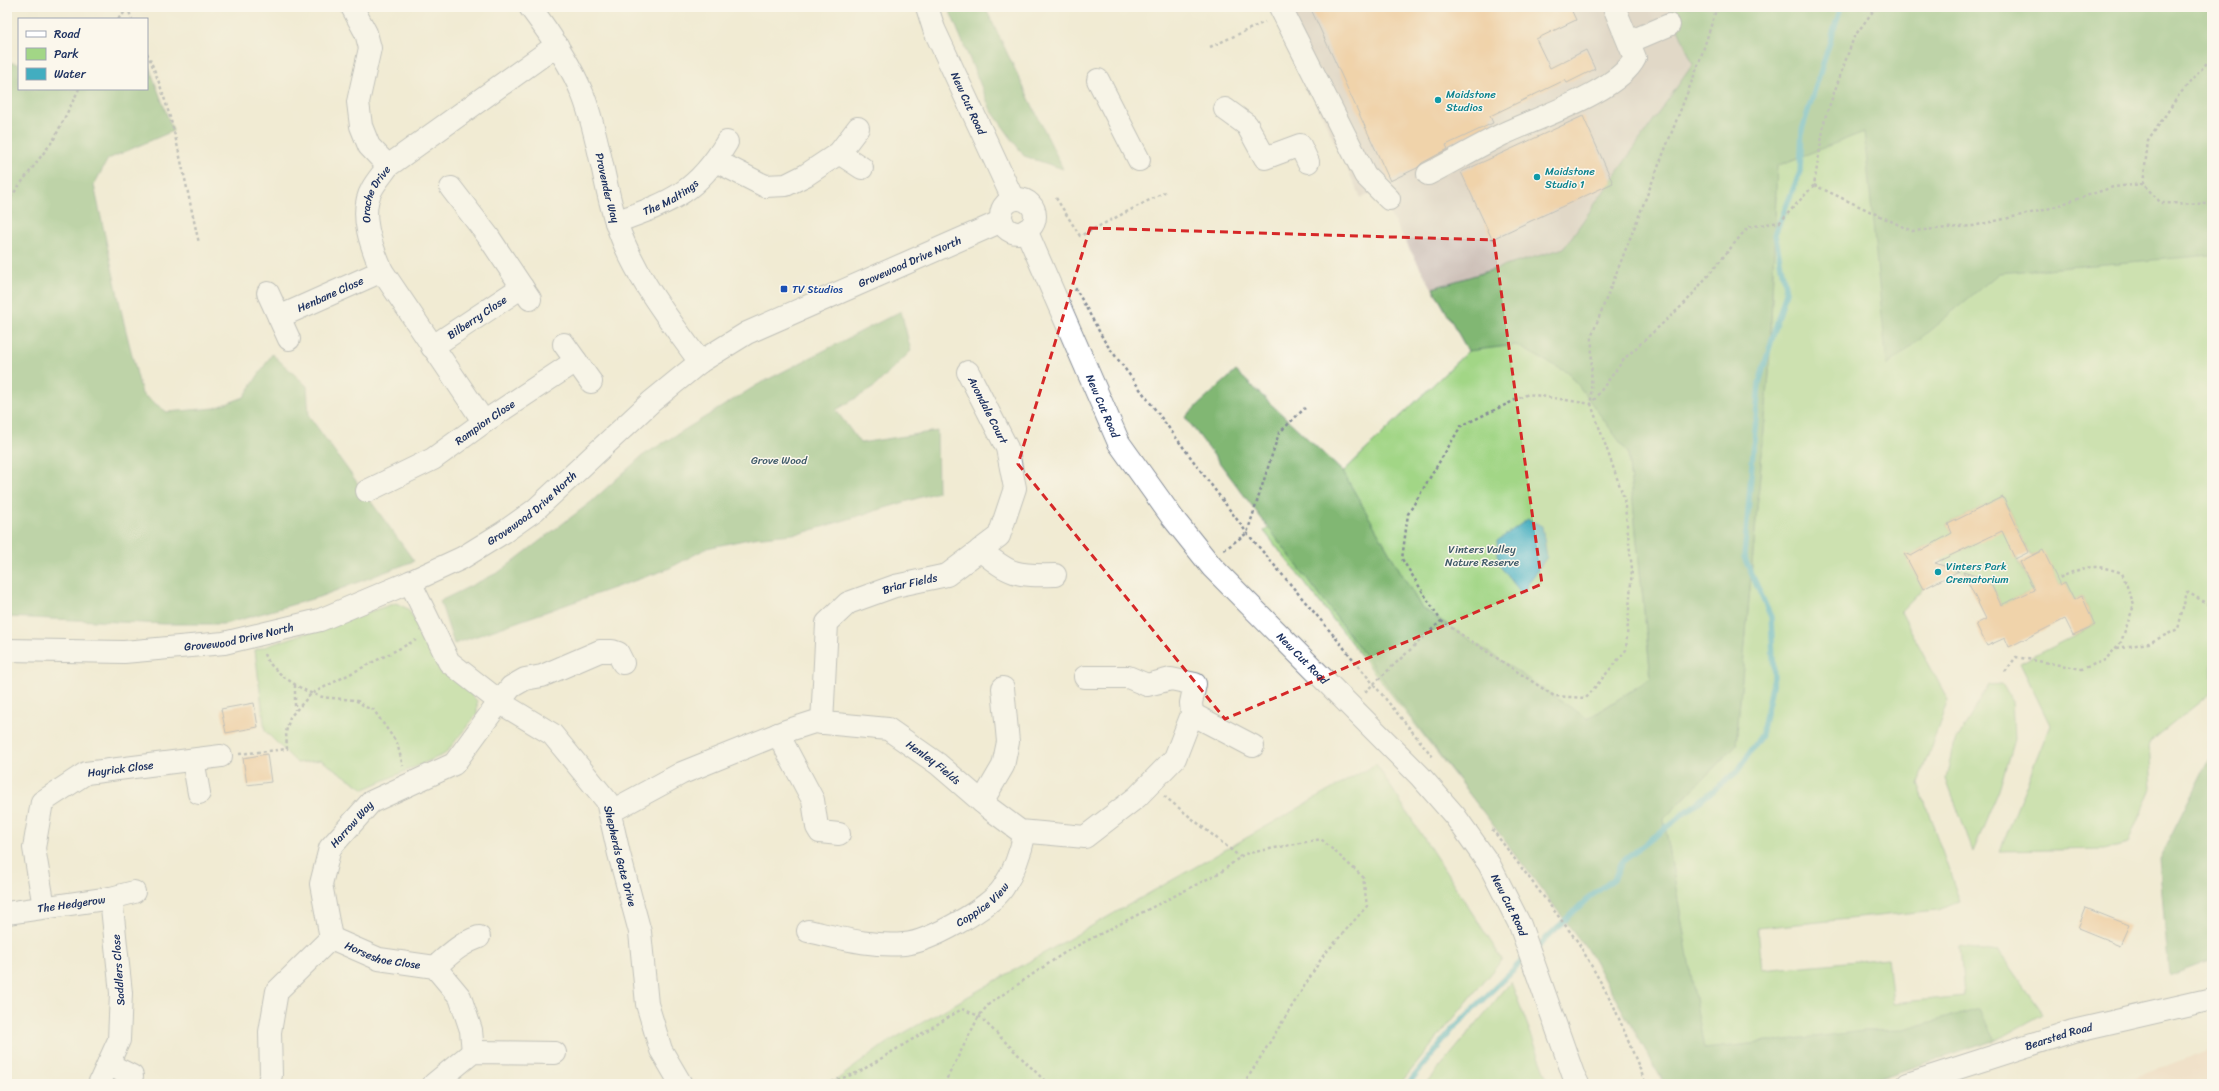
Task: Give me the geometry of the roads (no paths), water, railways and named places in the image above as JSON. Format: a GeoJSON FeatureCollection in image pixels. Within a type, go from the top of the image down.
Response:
{"type":"FeatureCollection","features":[{"type":"Feature","properties":{"kind":"street"},"geometry":{"type":"LineString","coordinates":[[352,7],[366,32],[370,48],[358,102],[361,126],[369,146],[388,166]]}},
{"type":"Feature","properties":{"kind":"street","name":"Provender Way"},"geometry":{"type":"LineString","coordinates":[[530,7],[572,69],[584,97],[616,222],[635,268],[700,362]]}},
{"type":"Feature","properties":{"kind":"street","name":"New Cut Road"},"geometry":{"type":"LineString","coordinates":[[927,7],[934,29],[1013,199]]}},
{"type":"Feature","properties":{"kind":"street"},"geometry":{"type":"LineString","coordinates":[[1428,174],[1502,135],[1572,104],[1617,79],[1631,66],[1635,58],[1614,7]]}},
{"type":"Feature","properties":{"kind":"street"},"geometry":{"type":"LineString","coordinates":[[1281,10],[1365,174],[1389,199]]}},
{"type":"Feature","properties":{"kind":"street"},"geometry":{"type":"LineString","coordinates":[[1629,42],[1669,25]]}},
{"type":"Feature","properties":{"kind":"street","name":"Orache Drive"},"geometry":{"type":"LineString","coordinates":[[484,422],[382,271],[372,249],[366,216],[371,190],[388,166],[557,45]]}},
{"type":"Feature","properties":{"kind":"street"},"geometry":{"type":"LineString","coordinates":[[1098,80],[1139,160]]}},
{"type":"Feature","properties":{"kind":"street"},"geometry":{"type":"LineString","coordinates":[[1225,109],[1247,125],[1266,158],[1300,145],[1308,162]]}},
{"type":"Feature","properties":{"kind":"street"},"geometry":{"type":"LineString","coordinates":[[716,161],[765,186],[786,185],[806,175],[839,153],[858,128]]}},
{"type":"Feature","properties":{"kind":"street","name":"The Maltings"},"geometry":{"type":"LineString","coordinates":[[616,222],[677,198],[688,190],[716,161],[727,142]]}},
{"type":"Feature","properties":{"kind":"street"},"geometry":{"type":"LineString","coordinates":[[839,153],[862,168]]}},
{"type":"Feature","properties":{"kind":"street","name":"Bilberry Close"},"geometry":{"type":"LineString","coordinates":[[432,347],[526,293],[488,236],[452,188]]}},
{"type":"Feature","properties":{"kind":"street"},"geometry":{"type":"LineString","coordinates":[[1013,199],[1024,200],[1033,209],[1034,221],[1026,230],[1013,232],[1008,229],[1002,221],[1001,215],[1003,206],[1013,199]]}},
{"type":"Feature","properties":{"kind":"street","name":"Grovewood Drive North"},"geometry":{"type":"LineString","coordinates":[[7,650],[124,652],[224,643],[320,620],[410,582],[462,558],[504,532],[535,510],[651,402],[700,362],[746,333],[789,312],[1002,221]]}},
{"type":"Feature","properties":{"kind":"street","name":"New Cut Road"},"geometry":{"type":"LineString","coordinates":[[1026,230],[1119,443],[1172,517],[1208,562],[1420,776],[1455,816],[1489,864],[1520,925],[1570,1068],[1578,1084]]}},
{"type":"Feature","properties":{"kind":"street","name":"Henbane Close"},"geometry":{"type":"LineString","coordinates":[[280,318],[382,271]]}},
{"type":"Feature","properties":{"kind":"street"},"geometry":{"type":"LineString","coordinates":[[268,293],[289,339]]}},
{"type":"Feature","properties":{"kind":"street","name":"Rampion Close"},"geometry":{"type":"LineString","coordinates":[[366,491],[387,473],[433,459],[484,422],[570,352],[591,382]]}},
{"type":"Feature","properties":{"kind":"street","name":"Avondale Court"},"geometry":{"type":"LineString","coordinates":[[968,372],[1007,448]]}},
{"type":"Feature","properties":{"kind":"street","name":"Briar Fields"},"geometry":{"type":"LineString","coordinates":[[822,723],[827,623],[848,603],[895,586],[947,575],[999,536],[1014,488],[1007,448]]}},
{"type":"Feature","properties":{"kind":"street"},"geometry":{"type":"LineString","coordinates":[[980,550],[1009,571],[1022,576],[1055,575]]}},
{"type":"Feature","properties":{"kind":"street","name":"Shepherds Gate Drive"},"geometry":{"type":"LineString","coordinates":[[410,582],[449,662],[500,701],[552,734],[607,801],[619,854],[640,932],[647,1004],[661,1050],[681,1084]]}},
{"type":"Feature","properties":{"kind":"street","name":"Harrow Way"},"geometry":{"type":"LineString","coordinates":[[331,938],[321,884],[330,848],[371,802],[411,782],[454,764],[500,701],[512,688],[525,679],[542,676],[600,651],[612,651],[618,653],[623,664]]}},
{"type":"Feature","properties":{"kind":"street","name":"Henley Fields"},"geometry":{"type":"LineString","coordinates":[[610,812],[682,773],[778,734],[814,722],[888,728],[938,764],[982,802],[1020,831],[1084,837],[1137,798],[1175,758],[1192,708],[1195,684],[1171,679],[1147,685],[1128,677],[1085,677]]}},
{"type":"Feature","properties":{"kind":"street"},"geometry":{"type":"LineString","coordinates":[[982,802],[1003,766],[1008,742],[1003,688]]}},
{"type":"Feature","properties":{"kind":"street"},"geometry":{"type":"LineString","coordinates":[[1192,708],[1254,746]]}},
{"type":"Feature","properties":{"kind":"street"},"geometry":{"type":"LineString","coordinates":[[778,734],[813,800],[817,827],[820,832],[839,834]]}},
{"type":"Feature","properties":{"kind":"street","name":"Hayrick Close"},"geometry":{"type":"LineString","coordinates":[[44,907],[34,848],[42,802],[86,773],[221,756]]}},
{"type":"Feature","properties":{"kind":"street"},"geometry":{"type":"LineString","coordinates":[[193,760],[199,793]]}},
{"type":"Feature","properties":{"kind":"street","name":"Coppice View"},"geometry":{"type":"LineString","coordinates":[[808,931],[855,942],[906,944],[942,932],[974,913],[1003,889],[1020,859],[1025,832]]}},
{"type":"Feature","properties":{"kind":"street","name":"The Hedgerow"},"geometry":{"type":"LineString","coordinates":[[7,913],[111,898],[134,892]]}},
{"type":"Feature","properties":{"kind":"street","name":"Saddlers Close"},"geometry":{"type":"LineString","coordinates":[[99,1084],[119,1040],[121,993],[111,898]]}},
{"type":"Feature","properties":{"kind":"street","name":"Horseshoe Close"},"geometry":{"type":"LineString","coordinates":[[435,967],[468,940],[479,937]]}},
{"type":"Feature","properties":{"kind":"street"},"geometry":{"type":"LineString","coordinates":[[268,1084],[271,1075],[270,1032],[277,991],[331,938]]}},
{"type":"Feature","properties":{"kind":"street","name":"Horseshoe Close"},"geometry":{"type":"LineString","coordinates":[[331,938],[379,959],[435,967],[460,997],[470,1030],[473,1052]]}},
{"type":"Feature","properties":{"kind":"street","name":"Bearsted Road"},"geometry":{"type":"LineString","coordinates":[[1908,1084],[2073,1031],[2212,999]]}},
{"type":"Feature","properties":{"kind":"street"},"geometry":{"type":"LineString","coordinates":[[434,1084],[473,1052],[555,1053]]}},
{"type":"Feature","properties":{"kind":"street"},"geometry":{"type":"LineString","coordinates":[[108,1064],[132,1076]]}},
{"type":"Feature","properties":{"kind":"water"},"geometry":{"type":"Polygon","coordinates":[[[1528,519],[1542,526],[1547,557],[1529,582],[1523,595],[1499,565],[1497,541],[1528,519]]]}},
{"type":"Feature","properties":{"kind":"waterway"},"geometry":{"type":"LineString","coordinates":[[1534,950],[1586,900],[1614,879],[1622,862],[1737,772],[1762,734],[1774,677],[1771,617],[1744,557],[1759,383],[1786,292],[1775,234],[1800,172],[1802,130],[1841,7]]}},
{"type":"Feature","properties":{"kind":"waterway"},"geometry":{"type":"LineString","coordinates":[[1408,1084],[1453,1029],[1526,957]]}},
{"type":"Feature","properties":{"kind":"place","name":"Maidstone Studios"},"geometry":{"type":"Point","coordinates":[1438,100]}},
{"type":"Feature","properties":{"kind":"place","name":"Maidstone Studio 1"},"geometry":{"type":"Point","coordinates":[1537,177]}},
{"type":"Feature","properties":{"kind":"place","name":"TV Studios"},"geometry":{"type":"Point","coordinates":[784,289]}},
{"type":"Feature","properties":{"kind":"place","name":"Vinters Park Crematorium"},"geometry":{"type":"Point","coordinates":[1938,572]}},
{"type":"Feature","properties":{"kind":"park label","name":"Grove Wood"},"geometry":{"type":"Point","coordinates":[779,460]}},
{"type":"Feature","properties":{"kind":"park label","name":"Vinters Valley Nature Reserve"},"geometry":{"type":"Point","coordinates":[1482,555]}}]}
